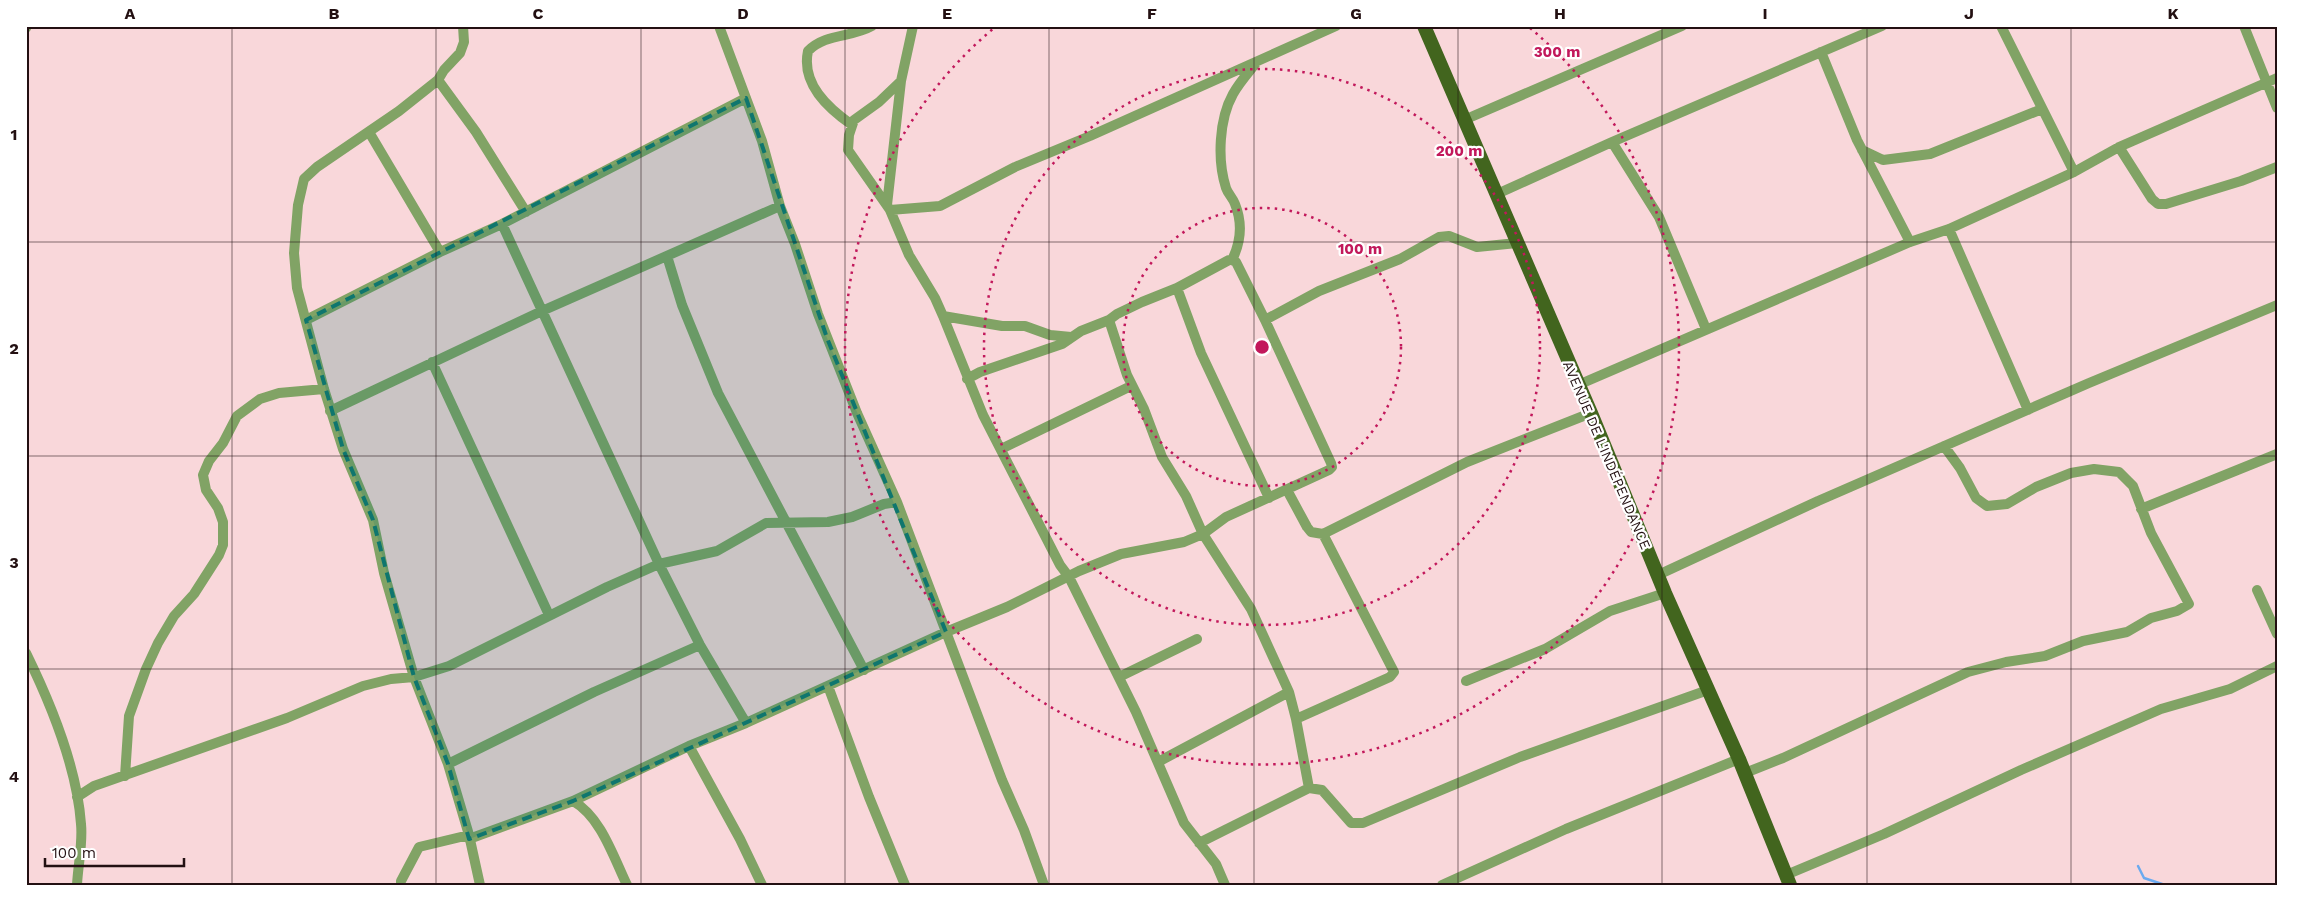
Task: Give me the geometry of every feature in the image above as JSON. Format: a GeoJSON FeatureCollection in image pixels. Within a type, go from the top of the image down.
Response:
{"type":"FeatureCollection","features":[{"type":"Feature","properties":{"kind":"main road","name":"AVENUE DE L'INDÉPENDANCE"},"geometry":{"type":"LineString","coordinates":[[1424,26],[1591,413],[1665,592],[1745,773],[1788,880]]}},
{"type":"Feature","properties":{"kind":"street"},"geometry":{"type":"LineString","coordinates":[[463,26],[464,42],[460,53],[444,70],[438,80],[369,132],[316,168],[304,179],[300,190],[294,229],[294,253],[297,288],[330,411],[343,449],[373,520],[384,573],[414,678],[448,764],[469,837],[480,885]]}},
{"type":"Feature","properties":{"kind":"street"},"geometry":{"type":"LineString","coordinates":[[719,26],[762,141],[780,206],[821,322],[857,413],[896,502],[1044,885]]}},
{"type":"Feature","properties":{"kind":"street"},"geometry":{"type":"LineString","coordinates":[[852,125],[820,99],[810,76],[806,59],[808,51],[825,39],[856,34],[872,26]]}},
{"type":"Feature","properties":{"kind":"street"},"geometry":{"type":"LineString","coordinates":[[889,207],[890,180],[901,81],[913,26]]}},
{"type":"Feature","properties":{"kind":"street"},"geometry":{"type":"LineString","coordinates":[[889,207],[940,206],[1015,167],[1336,26]]}},
{"type":"Feature","properties":{"kind":"street"},"geometry":{"type":"LineString","coordinates":[[1464,120],[1682,26]]}},
{"type":"Feature","properties":{"kind":"street"},"geometry":{"type":"LineString","coordinates":[[1497,194],[1612,142],[1882,26]]}},
{"type":"Feature","properties":{"kind":"street"},"geometry":{"type":"LineString","coordinates":[[2001,26],[2074,172]]}},
{"type":"Feature","properties":{"kind":"street"},"geometry":{"type":"LineString","coordinates":[[2244,26],[2272,80],[2277,108]]}},
{"type":"Feature","properties":{"kind":"street"},"geometry":{"type":"LineString","coordinates":[[1821,52],[1862,150],[1910,242]]}},
{"type":"Feature","properties":{"kind":"street"},"geometry":{"type":"LineString","coordinates":[[1232,260],[1241,236],[1235,204],[1226,189],[1222,140],[1226,112],[1234,93],[1256,62]]}},
{"type":"Feature","properties":{"kind":"street"},"geometry":{"type":"LineString","coordinates":[[438,80],[476,132],[526,212]]}},
{"type":"Feature","properties":{"kind":"street"},"geometry":{"type":"LineString","coordinates":[[1578,385],[1910,242],[1949,229],[2074,172],[2120,147],[2272,80]]}},
{"type":"Feature","properties":{"kind":"street"},"geometry":{"type":"LineString","coordinates":[[901,81],[879,102],[854,120],[848,150],[889,207],[909,255],[935,298],[967,379],[1000,449],[1060,564],[1069,577],[1119,677],[1184,823],[1216,864],[1226,885]]}},
{"type":"Feature","properties":{"kind":"street"},"geometry":{"type":"LineString","coordinates":[[306,320],[440,252],[526,212],[746,98]]}},
{"type":"Feature","properties":{"kind":"street"},"geometry":{"type":"LineString","coordinates":[[1862,150],[1884,160],[1930,154],[2042,108]]}},
{"type":"Feature","properties":{"kind":"street"},"geometry":{"type":"LineString","coordinates":[[369,132],[440,252]]}},
{"type":"Feature","properties":{"kind":"street"},"geometry":{"type":"LineString","coordinates":[[1612,142],[1659,218],[1706,329]]}},
{"type":"Feature","properties":{"kind":"street"},"geometry":{"type":"LineString","coordinates":[[2120,147],[2152,199],[2158,204],[2166,204],[2215,190],[2277,167]]}},
{"type":"Feature","properties":{"kind":"street"},"geometry":{"type":"LineString","coordinates":[[876,189],[890,180]]}},
{"type":"Feature","properties":{"kind":"street"},"geometry":{"type":"LineString","coordinates":[[330,411],[542,310],[780,206]]}},
{"type":"Feature","properties":{"kind":"street"},"geometry":{"type":"LineString","coordinates":[[502,224],[659,564],[700,644],[746,723]]}},
{"type":"Feature","properties":{"kind":"street"},"geometry":{"type":"LineString","coordinates":[[1949,229],[2028,410]]}},
{"type":"Feature","properties":{"kind":"street"},"geometry":{"type":"LineString","coordinates":[[1265,320],[1319,291],[1400,259],[1439,237],[1449,236],[1477,247],[1517,243]]}},
{"type":"Feature","properties":{"kind":"street"},"geometry":{"type":"LineString","coordinates":[[667,256],[682,305],[718,393],[781,510],[785,524],[864,670]]}},
{"type":"Feature","properties":{"kind":"street"},"geometry":{"type":"LineString","coordinates":[[402,885],[401,881],[419,847],[469,837],[573,801],[689,746],[746,723],[946,632],[1008,607],[1079,571],[1121,554],[1184,542],[1203,534],[1226,517],[1287,490],[1332,467],[1265,320],[1236,262],[1232,260],[1177,288],[1071,336],[1062,344],[980,372],[967,379]]}},
{"type":"Feature","properties":{"kind":"street"},"geometry":{"type":"LineString","coordinates":[[1177,288],[1201,353],[1268,498]]}},
{"type":"Feature","properties":{"kind":"street"},"geometry":{"type":"LineString","coordinates":[[1658,575],[1818,501],[1944,446],[2277,305]]}},
{"type":"Feature","properties":{"kind":"street"},"geometry":{"type":"LineString","coordinates":[[943,316],[1002,326],[1024,326],[1050,334],[1071,336]]}},
{"type":"Feature","properties":{"kind":"street"},"geometry":{"type":"LineString","coordinates":[[1109,320],[1131,386],[1144,409],[1162,457],[1186,496],[1203,534],[1251,609],[1289,692],[1309,788]]}},
{"type":"Feature","properties":{"kind":"street"},"geometry":{"type":"LineString","coordinates":[[432,362],[549,615]]}},
{"type":"Feature","properties":{"kind":"street"},"geometry":{"type":"LineString","coordinates":[[1000,449],[1131,386]]}},
{"type":"Feature","properties":{"kind":"street"},"geometry":{"type":"LineString","coordinates":[[125,776],[129,716],[146,669],[158,643],[174,616],[194,594],[219,555],[223,545],[223,522],[218,508],[206,490],[203,475],[209,461],[223,443],[237,416],[260,398],[279,393],[324,389]]}},
{"type":"Feature","properties":{"kind":"street"},"geometry":{"type":"LineString","coordinates":[[1287,490],[1306,527],[1311,532],[1323,534],[1467,462],[1591,413]]}},
{"type":"Feature","properties":{"kind":"street"},"geometry":{"type":"LineString","coordinates":[[1745,773],[1782,758],[1968,672],[2006,662],[2045,656],[2083,641],[2127,632],[2151,618],[2177,611],[2189,604],[2151,533],[2133,486],[2119,472],[2094,469],[2062,476],[2036,487],[2007,504],[1987,506],[1976,498],[1960,468],[1944,446]]}},
{"type":"Feature","properties":{"kind":"street"},"geometry":{"type":"LineString","coordinates":[[2142,509],[2277,454]]}},
{"type":"Feature","properties":{"kind":"street"},"geometry":{"type":"LineString","coordinates":[[77,797],[94,786],[287,718],[363,686],[391,679],[414,678],[449,666],[549,615],[659,564],[717,551],[766,523],[828,522],[852,517],[884,504],[896,502]]}},
{"type":"Feature","properties":{"kind":"street"},"geometry":{"type":"LineString","coordinates":[[1296,719],[1390,677],[1394,672],[1323,534]]}},
{"type":"Feature","properties":{"kind":"street"},"geometry":{"type":"LineString","coordinates":[[2256,590],[2277,634]]}},
{"type":"Feature","properties":{"kind":"street"},"geometry":{"type":"LineString","coordinates":[[1466,681],[1545,649],[1610,611],[1665,592]]}},
{"type":"Feature","properties":{"kind":"street"},"geometry":{"type":"LineString","coordinates":[[1119,677],[1196,639]]}},
{"type":"Feature","properties":{"kind":"street"},"geometry":{"type":"LineString","coordinates":[[448,764],[594,692],[700,644]]}},
{"type":"Feature","properties":{"kind":"street"},"geometry":{"type":"LineString","coordinates":[[26,653],[52,710],[77,797],[82,825],[77,885]]}},
{"type":"Feature","properties":{"kind":"street"},"geometry":{"type":"LineString","coordinates":[[1788,880],[2012,773],[2152,712],[2230,689],[2277,666]]}},
{"type":"Feature","properties":{"kind":"street"},"geometry":{"type":"LineString","coordinates":[[828,686],[869,797],[905,885]]}},
{"type":"Feature","properties":{"kind":"street"},"geometry":{"type":"LineString","coordinates":[[1199,843],[1309,788],[1322,790],[1351,823],[1363,823],[1520,757],[1708,690]]}},
{"type":"Feature","properties":{"kind":"street"},"geometry":{"type":"LineString","coordinates":[[1158,762],[1289,692]]}},
{"type":"Feature","properties":{"kind":"street"},"geometry":{"type":"LineString","coordinates":[[689,746],[740,839],[762,885]]}},
{"type":"Feature","properties":{"kind":"street"},"geometry":{"type":"LineString","coordinates":[[1442,885],[1566,829],[1739,759]]}},
{"type":"Feature","properties":{"kind":"street"},"geometry":{"type":"LineString","coordinates":[[573,801],[586,808],[603,835],[627,885]]}},
{"type":"Feature","properties":{"kind":"highlighted area"},"geometry":{"type":"Polygon","coordinates":[[[746,98],[827,338],[946,632],[573,801],[469,839],[448,764],[414,677],[373,520],[343,449],[306,320],[746,98]]]}},
{"type":"Feature","properties":{"kind":"waterway"},"geometry":{"type":"LineString","coordinates":[[2138,866],[2144,878],[2165,885]]}}]}
